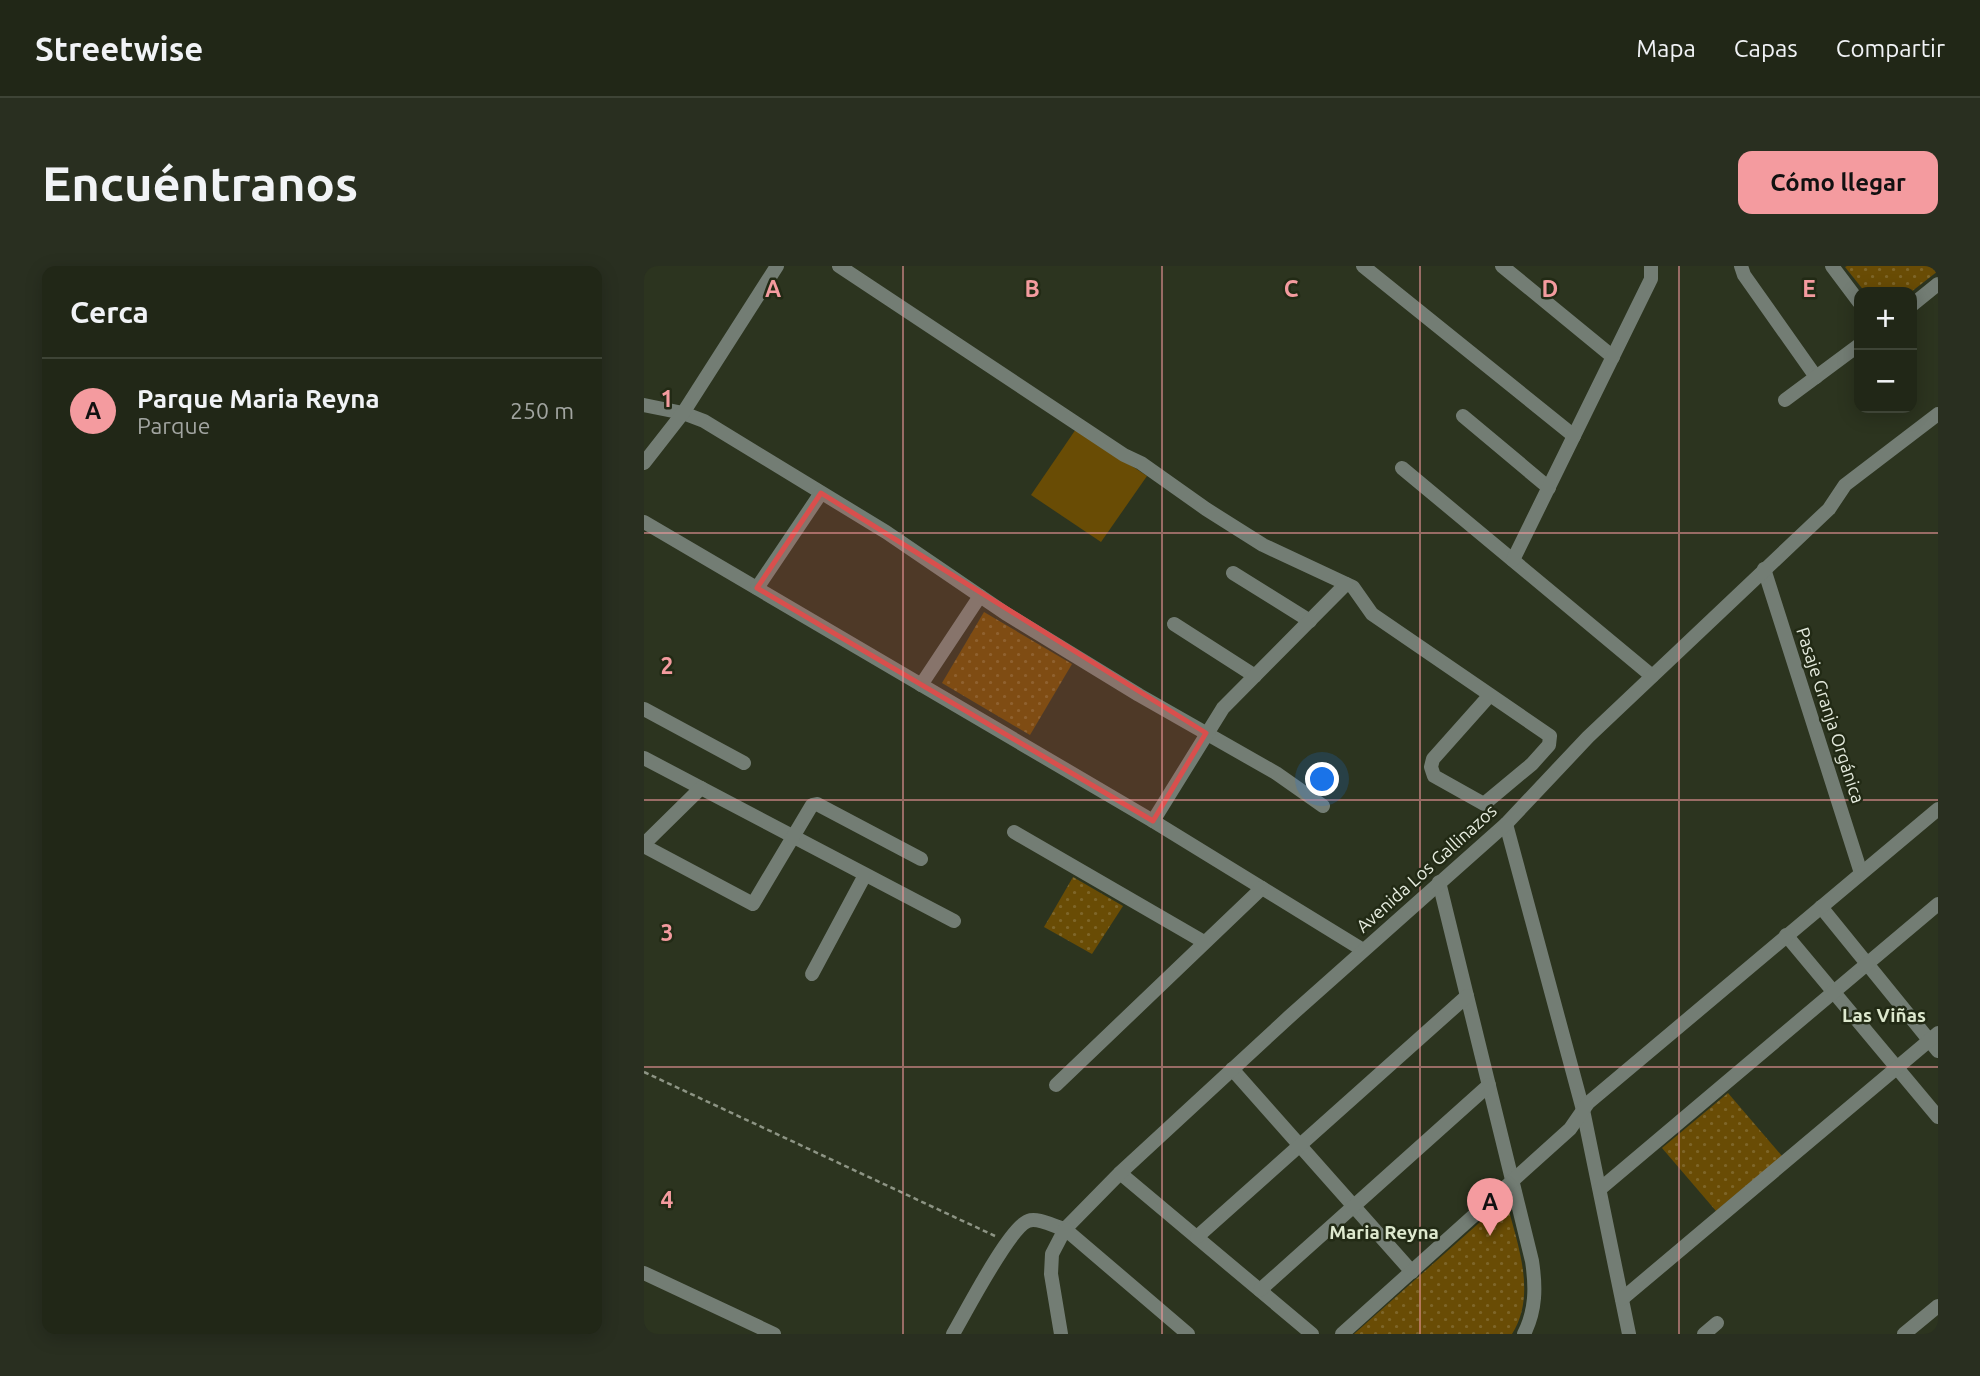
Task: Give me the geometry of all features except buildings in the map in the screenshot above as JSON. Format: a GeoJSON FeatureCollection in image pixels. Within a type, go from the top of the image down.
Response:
{"type":"FeatureCollection","features":[{"type":"Feature","properties":{"kind":"street"},"geometry":{"type":"LineString","coordinates":[[644,463],[683,413],[777,266]]}},
{"type":"Feature","properties":{"kind":"street"},"geometry":{"type":"LineString","coordinates":[[839,266],[1113,448],[1141,463],[1206,509],[1264,545],[1353,587],[1372,614],[1550,736],[1549,745],[1532,764],[1484,804],[1434,776],[1431,767],[1433,759],[1490,695]]}},
{"type":"Feature","properties":{"kind":"street"},"geometry":{"type":"LineString","coordinates":[[1363,266],[1574,436]]}},
{"type":"Feature","properties":{"kind":"street"},"geometry":{"type":"LineString","coordinates":[[1502,266],[1613,357]]}},
{"type":"Feature","properties":{"kind":"street"},"geometry":{"type":"LineString","coordinates":[[1513,560],[1651,279],[1651,266]]}},
{"type":"Feature","properties":{"kind":"street"},"geometry":{"type":"LineString","coordinates":[[1741,266],[1744,275],[1816,377]]}},
{"type":"Feature","properties":{"kind":"street"},"geometry":{"type":"LineString","coordinates":[[1832,266],[1854,295]]}},
{"type":"Feature","properties":{"kind":"street"},"geometry":{"type":"LineString","coordinates":[[1917,301],[1938,284]]}},
{"type":"Feature","properties":{"kind":"street"},"geometry":{"type":"LineString","coordinates":[[1786,400],[1854,349]]}},
{"type":"Feature","properties":{"kind":"street"},"geometry":{"type":"LineString","coordinates":[[644,405],[683,413],[704,421],[886,532],[980,596],[1139,695],[1276,773],[1323,806]]}},
{"type":"Feature","properties":{"kind":"street","name":"Avenida Los Gallinazos"},"geometry":{"type":"LineString","coordinates":[[1065,1229],[1120,1172],[1361,949],[1506,824],[1588,737],[1829,509],[1845,485],[1938,414]]}},
{"type":"Feature","properties":{"kind":"street"},"geometry":{"type":"LineString","coordinates":[[1463,416],[1549,488]]}},
{"type":"Feature","properties":{"kind":"street"},"geometry":{"type":"LineString","coordinates":[[1402,468],[1652,676]]}},
{"type":"Feature","properties":{"kind":"street"},"geometry":{"type":"LineString","coordinates":[[757,588],[821,493]]}},
{"type":"Feature","properties":{"kind":"street"},"geometry":{"type":"LineString","coordinates":[[644,522],[1153,821],[1361,949]]}},
{"type":"Feature","properties":{"kind":"street","name":"Pasaje Granja Orgánica"},"geometry":{"type":"LineString","coordinates":[[1764,569],[1861,873]]}},
{"type":"Feature","properties":{"kind":"street"},"geometry":{"type":"LineString","coordinates":[[1233,573],[1310,621]]}},
{"type":"Feature","properties":{"kind":"street"},"geometry":{"type":"LineString","coordinates":[[1153,821],[1223,708],[1346,584]]}},
{"type":"Feature","properties":{"kind":"street"},"geometry":{"type":"LineString","coordinates":[[921,685],[980,596]]}},
{"type":"Feature","properties":{"kind":"street"},"geometry":{"type":"LineString","coordinates":[[1174,624],[1255,676]]}},
{"type":"Feature","properties":{"kind":"street"},"geometry":{"type":"LineString","coordinates":[[644,709],[744,763]]}},
{"type":"Feature","properties":{"kind":"street"},"geometry":{"type":"LineString","coordinates":[[644,758],[954,922]]}},
{"type":"Feature","properties":{"kind":"street"},"geometry":{"type":"LineString","coordinates":[[701,788],[644,845],[753,904],[812,805],[817,804],[921,859]]}},
{"type":"Feature","properties":{"kind":"street"},"geometry":{"type":"LineString","coordinates":[[1342,1334],[1570,1129],[1593,1098],[1938,809]]}},
{"type":"Feature","properties":{"kind":"street"},"geometry":{"type":"LineString","coordinates":[[1506,824],[1583,1110],[1629,1334]]}},
{"type":"Feature","properties":{"kind":"street"},"geometry":{"type":"LineString","coordinates":[[1014,832],[1204,942]]}},
{"type":"Feature","properties":{"kind":"street"},"geometry":{"type":"LineString","coordinates":[[812,974],[864,875]]}},
{"type":"Feature","properties":{"kind":"street"},"geometry":{"type":"LineString","coordinates":[[1439,882],[1532,1261],[1534,1304],[1524,1334]]}},
{"type":"Feature","properties":{"kind":"street"},"geometry":{"type":"LineString","coordinates":[[1056,1085],[1262,888]]}},
{"type":"Feature","properties":{"kind":"street"},"geometry":{"type":"LineString","coordinates":[[1600,1189],[1938,904]]}},
{"type":"Feature","properties":{"kind":"street"},"geometry":{"type":"LineString","coordinates":[[1618,1334],[1623,1305],[1897,1068],[1935,1041],[1821,907]]}},
{"type":"Feature","properties":{"kind":"street"},"geometry":{"type":"LineString","coordinates":[[1786,935],[1938,1117]]}},
{"type":"Feature","properties":{"kind":"street"},"geometry":{"type":"LineString","coordinates":[[1197,1237],[1467,996]]}},
{"type":"Feature","properties":{"kind":"street"},"geometry":{"type":"LineString","coordinates":[[1232,1069],[1412,1272]]}},
{"type":"Feature","properties":{"kind":"street"},"geometry":{"type":"LineString","coordinates":[[1260,1290],[1489,1085]]}},
{"type":"Feature","properties":{"kind":"street"},"geometry":{"type":"LineString","coordinates":[[1120,1172],[1312,1334]]}},
{"type":"Feature","properties":{"kind":"street"},"geometry":{"type":"LineString","coordinates":[[953,1334],[1007,1242],[1026,1222],[1033,1220],[1065,1229],[1188,1334]]}},
{"type":"Feature","properties":{"kind":"street"},"geometry":{"type":"LineString","coordinates":[[1061,1334],[1051,1274],[1052,1254],[1065,1229]]}},
{"type":"Feature","properties":{"kind":"street"},"geometry":{"type":"LineString","coordinates":[[644,1273],[774,1334]]}},
{"type":"Feature","properties":{"kind":"street"},"geometry":{"type":"LineString","coordinates":[[1904,1334],[1938,1306]]}},
{"type":"Feature","properties":{"kind":"street"},"geometry":{"type":"LineString","coordinates":[[1704,1334],[1717,1323]]}},
{"type":"Feature","properties":{"kind":"path"},"geometry":{"type":"LineString","coordinates":[[644,1072],[1007,1242]]}},
{"type":"Feature","properties":{"kind":"highlighted area"},"geometry":{"type":"Polygon","coordinates":[[[821,493],[1206,733],[1153,821],[757,588],[821,493]]]}},
{"type":"Feature","properties":{"kind":"shaded area"},"geometry":{"type":"Polygon","coordinates":[[[1938,266],[1938,271],[1917,287],[1861,287],[1845,267],[1938,266]]]}},
{"type":"Feature","properties":{"kind":"shaded area"},"geometry":{"type":"Polygon","coordinates":[[[1076,429],[1147,476],[1101,542],[1031,495],[1076,429]]]}},
{"type":"Feature","properties":{"kind":"shaded area"},"geometry":{"type":"Polygon","coordinates":[[[984,612],[1072,664],[1030,735],[942,683],[984,612]]]}},
{"type":"Feature","properties":{"kind":"shaded area"},"geometry":{"type":"Polygon","coordinates":[[[1073,877],[1123,906],[1092,954],[1044,927],[1073,877]]]}},
{"type":"Feature","properties":{"kind":"shaded area"},"geometry":{"type":"Polygon","coordinates":[[[1728,1093],[1782,1156],[1716,1211],[1662,1148],[1728,1093]]]}},
{"type":"Feature","properties":{"kind":"shaded area"},"geometry":{"type":"Polygon","coordinates":[[[1506,1199],[1519,1249],[1524,1284],[1520,1318],[1512,1334],[1354,1334],[1506,1199]]]}},
{"type":"Feature","properties":{"kind":"place","name":"Parque Maria Reyna"},"geometry":{"type":"Point","coordinates":[1490,1236]}},
{"type":"Feature","properties":{"kind":"district","name":"Las Viñas"},"geometry":{"type":"Point","coordinates":[1884,1015]}},
{"type":"Feature","properties":{"kind":"district","name":"Maria Reyna"},"geometry":{"type":"Point","coordinates":[1384,1232]}}]}
